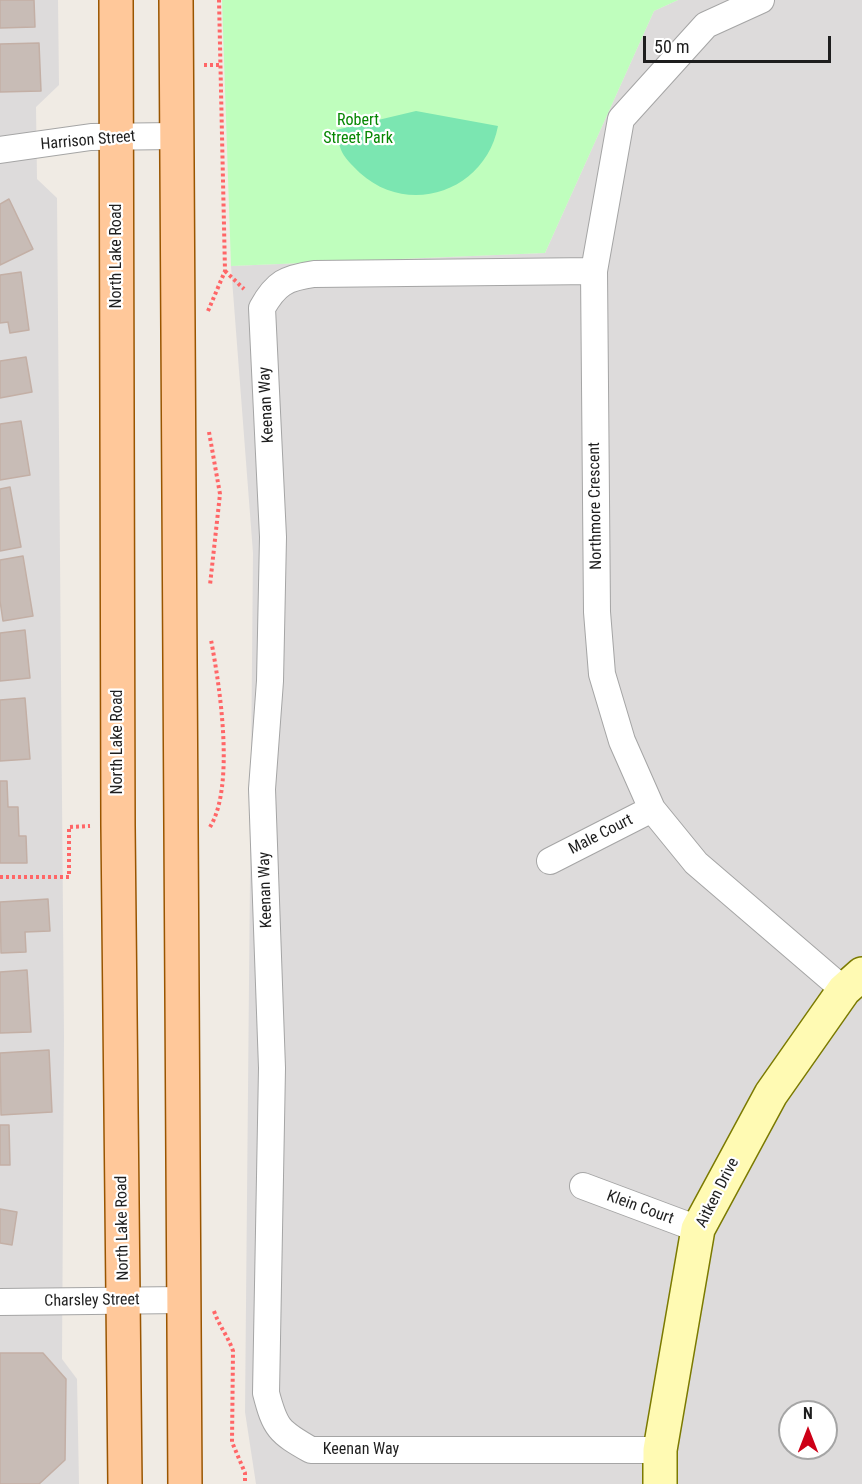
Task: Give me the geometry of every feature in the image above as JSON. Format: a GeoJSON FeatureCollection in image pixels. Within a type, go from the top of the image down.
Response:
{"type":"FeatureCollection","features":[{"type":"Feature","properties":{"kind":"main road","name":"North Lake Road"},"geometry":{"type":"LineString","coordinates":[[116,0],[118,826],[125,1484]]}},
{"type":"Feature","properties":{"kind":"main road"},"geometry":{"type":"LineString","coordinates":[[176,0],[176,136],[198,1303],[186,1484]]}},
{"type":"Feature","properties":{"kind":"street","name":"Northmore Crescent"},"geometry":{"type":"LineString","coordinates":[[762,0],[706,25],[621,119],[594,271],[597,612],[602,674],[622,741],[652,809],[696,863],[853,982]]}},
{"type":"Feature","properties":{"kind":"street","name":"Harrison Street"},"geometry":{"type":"LineString","coordinates":[[0,150],[91,137],[176,136]]}},
{"type":"Feature","properties":{"kind":"street","name":"Keenan Way"},"geometry":{"type":"LineString","coordinates":[[594,271],[314,274],[291,277],[272,291],[262,308],[273,537],[270,681],[262,789],[272,1068],[266,1393],[273,1418],[285,1436],[310,1450],[660,1450]]}},
{"type":"Feature","properties":{"kind":"street","name":"Male Court"},"geometry":{"type":"LineString","coordinates":[[550,861],[652,809]]}},
{"type":"Feature","properties":{"kind":"street","name":"Aitken Drive"},"geometry":{"type":"LineString","coordinates":[[660,1484],[660,1450],[698,1229],[771,1094],[853,982]]}},
{"type":"Feature","properties":{"kind":"street","name":"Klein Court"},"geometry":{"type":"LineString","coordinates":[[583,1186],[698,1229]]}},
{"type":"Feature","properties":{"kind":"street","name":"Charsley Street"},"geometry":{"type":"LineString","coordinates":[[0,1302],[198,1303]]}},
{"type":"Feature","properties":{"kind":"path"},"geometry":{"type":"LineString","coordinates":[[207,318],[225,271],[219,0]]}},
{"type":"Feature","properties":{"kind":"path"},"geometry":{"type":"LineString","coordinates":[[198,65],[220,65]]}},
{"type":"Feature","properties":{"kind":"path"},"geometry":{"type":"LineString","coordinates":[[209,429],[220,494],[209,594]]}},
{"type":"Feature","properties":{"kind":"path"},"geometry":{"type":"LineString","coordinates":[[208,831],[216,817],[223,793],[220,684],[210,636]]}},
{"type":"Feature","properties":{"kind":"path"},"geometry":{"type":"LineString","coordinates":[[0,877],[69,877],[69,826],[100,826]]}},
{"type":"Feature","properties":{"kind":"path"},"geometry":{"type":"LineString","coordinates":[[198,1303],[229,1340],[233,1351],[232,1442],[245,1473],[245,1484]]}},
{"type":"Feature","properties":{"kind":"shaded area"},"geometry":{"type":"Polygon","coordinates":[[[0,0],[58,0],[59,85],[36,107],[37,179],[57,198],[64,1038],[62,1359],[77,1379],[79,1484],[0,1484],[0,0]]]}},
{"type":"Feature","properties":{"kind":"shaded area"},"geometry":{"type":"Polygon","coordinates":[[[678,0],[862,0],[862,1484],[256,1484],[245,1412],[253,553],[231,266],[545,253],[654,11],[678,0]]]}},
{"type":"Feature","properties":{"kind":"green space","name":"Robert Street Park"},"geometry":{"type":"Polygon","coordinates":[[[222,0],[678,0],[654,11],[545,253],[231,266],[222,0]]]}},
{"type":"Feature","properties":{"kind":"green space"},"geometry":{"type":"Polygon","coordinates":[[[416,111],[498,126],[491,148],[478,167],[462,181],[443,190],[422,195],[401,194],[380,187],[360,173],[344,155],[336,130],[416,111]]]}},
{"type":"Feature","properties":{"kind":"building"},"geometry":{"type":"Polygon","coordinates":[[[0,0],[34,0],[35,27],[0,28],[0,0]]]}},
{"type":"Feature","properties":{"kind":"building"},"geometry":{"type":"Polygon","coordinates":[[[39,43],[41,91],[0,92],[0,44],[39,43]]]}},
{"type":"Feature","properties":{"kind":"building"},"geometry":{"type":"Polygon","coordinates":[[[9,199],[33,249],[0,265],[0,204],[9,199]]]}},
{"type":"Feature","properties":{"kind":"building"},"geometry":{"type":"Polygon","coordinates":[[[21,272],[29,330],[10,333],[8,322],[0,323],[0,275],[21,272]]]}},
{"type":"Feature","properties":{"kind":"building"},"geometry":{"type":"Polygon","coordinates":[[[26,357],[32,392],[0,398],[0,361],[26,357]]]}},
{"type":"Feature","properties":{"kind":"building"},"geometry":{"type":"Polygon","coordinates":[[[21,421],[30,475],[0,480],[0,424],[21,421]]]}},
{"type":"Feature","properties":{"kind":"building"},"geometry":{"type":"Polygon","coordinates":[[[10,487],[21,547],[0,551],[0,489],[10,487]]]}},
{"type":"Feature","properties":{"kind":"building"},"geometry":{"type":"Polygon","coordinates":[[[23,556],[33,616],[3,621],[0,601],[0,560],[23,556]]]}},
{"type":"Feature","properties":{"kind":"building"},"geometry":{"type":"Polygon","coordinates":[[[25,630],[30,678],[0,681],[0,633],[25,630]]]}},
{"type":"Feature","properties":{"kind":"building"},"geometry":{"type":"Polygon","coordinates":[[[25,698],[30,759],[0,761],[0,700],[25,698]]]}},
{"type":"Feature","properties":{"kind":"building"},"geometry":{"type":"Polygon","coordinates":[[[0,781],[7,781],[8,807],[18,807],[19,836],[26,836],[27,863],[0,863],[0,781]]]}},
{"type":"Feature","properties":{"kind":"building"},"geometry":{"type":"Polygon","coordinates":[[[48,899],[50,931],[25,932],[26,952],[1,953],[0,902],[48,899]]]}},
{"type":"Feature","properties":{"kind":"building"},"geometry":{"type":"Polygon","coordinates":[[[27,970],[31,1032],[0,1033],[0,972],[27,970]]]}},
{"type":"Feature","properties":{"kind":"building"},"geometry":{"type":"Polygon","coordinates":[[[49,1050],[52,1112],[1,1115],[0,1053],[49,1050]]]}},
{"type":"Feature","properties":{"kind":"building"},"geometry":{"type":"Polygon","coordinates":[[[0,1125],[9,1125],[10,1165],[0,1165],[0,1125]]]}},
{"type":"Feature","properties":{"kind":"building"},"geometry":{"type":"Polygon","coordinates":[[[0,1209],[17,1212],[12,1245],[0,1243],[0,1209]]]}},
{"type":"Feature","properties":{"kind":"building"},"geometry":{"type":"Polygon","coordinates":[[[0,1353],[43,1353],[66,1379],[65,1460],[39,1484],[0,1484],[0,1353]]]}}]}
